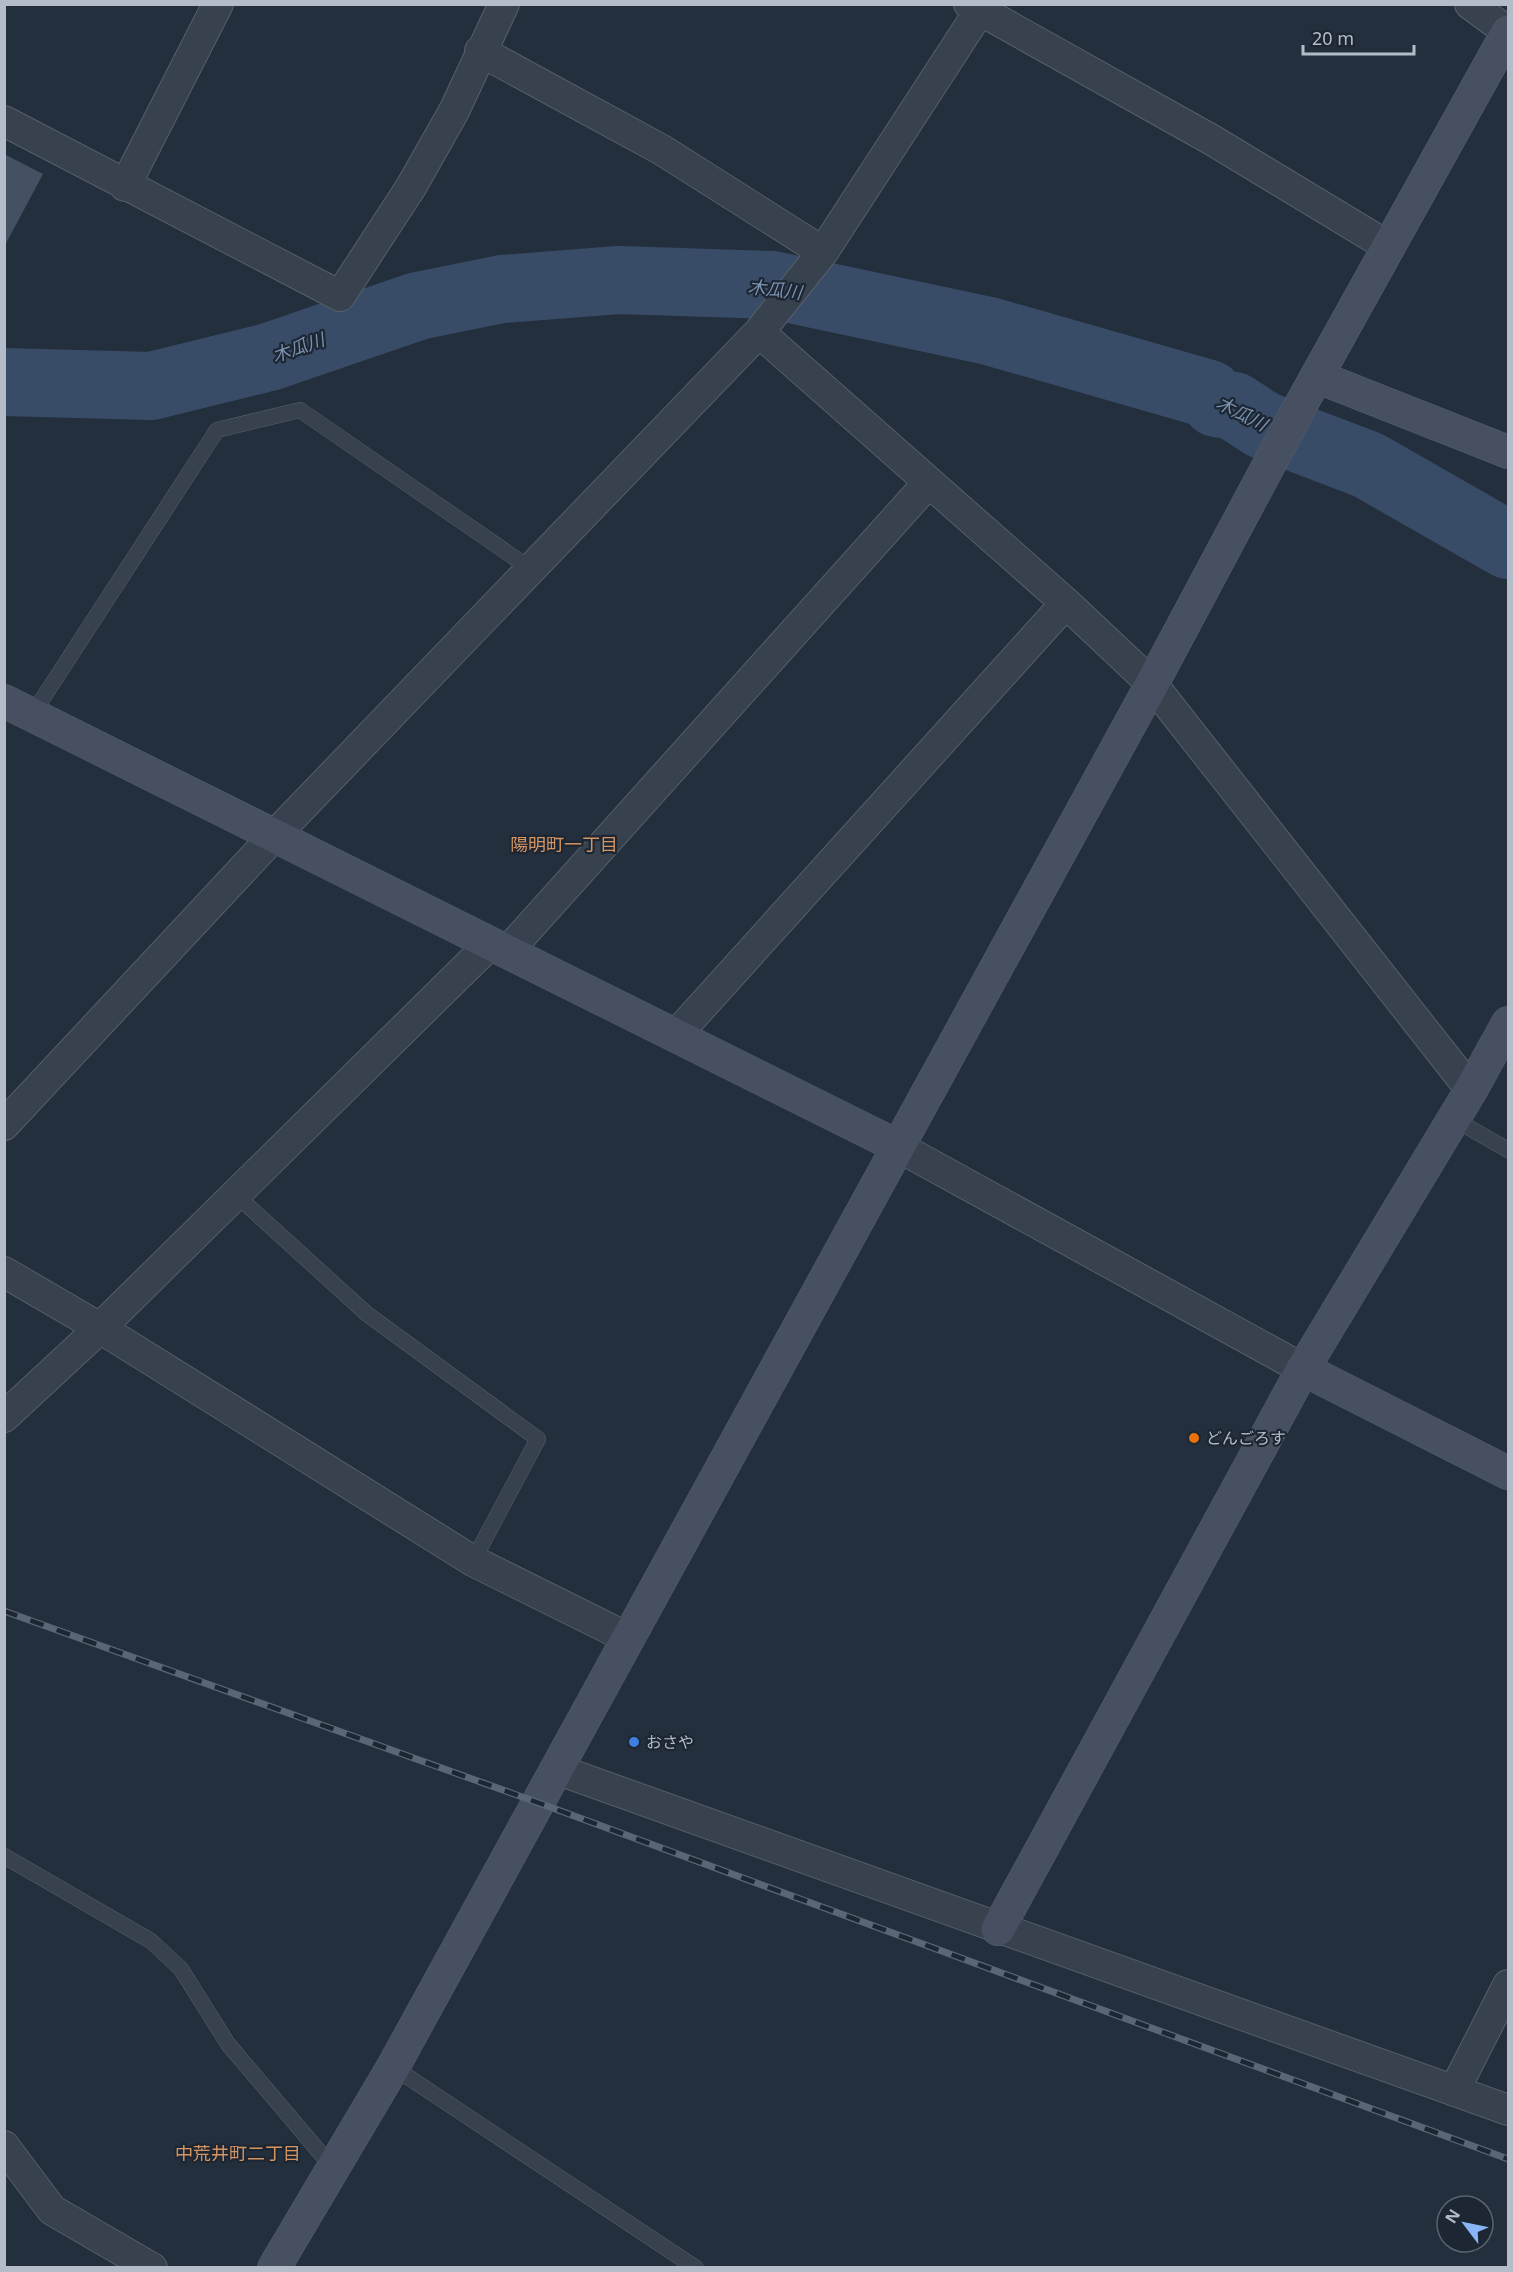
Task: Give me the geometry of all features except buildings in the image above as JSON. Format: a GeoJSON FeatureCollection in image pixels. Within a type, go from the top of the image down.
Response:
{"type":"FeatureCollection","features":[{"type":"Feature","properties":{"kind":"street"},"geometry":{"type":"LineString","coordinates":[[125,186],[218,4]]}},
{"type":"Feature","properties":{"kind":"street"},"geometry":{"type":"LineString","coordinates":[[4,121],[340,296],[416,178],[454,111],[480,51],[504,4]]}},
{"type":"Feature","properties":{"kind":"street"},"geometry":{"type":"LineString","coordinates":[[274,2268],[393,2067],[1152,684],[1310,389],[1509,32],[1470,4]]}},
{"type":"Feature","properties":{"kind":"street"},"geometry":{"type":"LineString","coordinates":[[4,1125],[274,836],[759,332],[823,252],[978,7],[1212,140],[1389,247]]}},
{"type":"Feature","properties":{"kind":"street"},"geometry":{"type":"LineString","coordinates":[[480,51],[662,150],[823,252]]}},
{"type":"Feature","properties":{"kind":"street"},"geometry":{"type":"LineString","coordinates":[[759,332],[1066,603],[1152,684],[1471,1090]]}},
{"type":"Feature","properties":{"kind":"street"},"geometry":{"type":"LineString","coordinates":[[1310,389],[1509,452]]}},
{"type":"Feature","properties":{"kind":"street"},"geometry":{"type":"LineString","coordinates":[[4,1417],[100,1328],[236,1194],[498,948],[929,482]]}},
{"type":"Feature","properties":{"kind":"street"},"geometry":{"type":"LineString","coordinates":[[676,1035],[1066,603]]}},
{"type":"Feature","properties":{"kind":"street"},"geometry":{"type":"LineString","coordinates":[[18,708],[897,1146],[1303,1369],[1509,1473]]}},
{"type":"Feature","properties":{"kind":"street"},"geometry":{"type":"LineString","coordinates":[[998,1929],[1303,1369],[1454,1119],[1509,1023]]}},
{"type":"Feature","properties":{"kind":"street"},"geometry":{"type":"LineString","coordinates":[[4,1272],[100,1328],[473,1561],[628,1638]]}},
{"type":"Feature","properties":{"kind":"street"},"geometry":{"type":"LineString","coordinates":[[556,1769],[1509,2110]]}},
{"type":"Feature","properties":{"kind":"street"},"geometry":{"type":"LineString","coordinates":[[1454,2091],[1509,1985]]}},
{"type":"Feature","properties":{"kind":"street"},"geometry":{"type":"LineString","coordinates":[[4,2146],[52,2210],[152,2268]]}},
{"type":"Feature","properties":{"kind":"lane"},"geometry":{"type":"LineString","coordinates":[[18,708],[218,430],[300,410],[531,569]]}},
{"type":"Feature","properties":{"kind":"lane"},"geometry":{"type":"LineString","coordinates":[[1454,1119],[1509,1150]]}},
{"type":"Feature","properties":{"kind":"lane"},"geometry":{"type":"LineString","coordinates":[[236,1194],[367,1314],[538,1438],[473,1561]]}},
{"type":"Feature","properties":{"kind":"lane"},"geometry":{"type":"LineString","coordinates":[[4,1856],[151,1941],[181,1969],[228,2044],[333,2168]]}},
{"type":"Feature","properties":{"kind":"lane"},"geometry":{"type":"LineString","coordinates":[[393,2067],[696,2268]]}},
{"type":"Feature","properties":{"kind":"waterway","name":"木瓜川"},"geometry":{"type":"LineString","coordinates":[[4,382],[151,386],[269,357],[418,306],[502,289],[619,280],[772,285],[989,331],[1209,394],[1216,403],[1234,406],[1263,425],[1368,465],[1508,545]]}},
{"type":"Feature","properties":{"kind":"railway"},"geometry":{"type":"LineString","coordinates":[[4,1611],[539,1803],[1508,2159]]}},
{"type":"Feature","properties":{"kind":"place","name":"どんごろす"},"geometry":{"type":"Point","coordinates":[1194,1438]}},
{"type":"Feature","properties":{"kind":"place","name":"おさや"},"geometry":{"type":"Point","coordinates":[634,1742]}},
{"type":"Feature","properties":{"kind":"district","name":"陽明町一丁目"},"geometry":{"type":"Point","coordinates":[564,844]}},
{"type":"Feature","properties":{"kind":"district","name":"中荒井町二丁目"},"geometry":{"type":"Point","coordinates":[238,2153]}}]}
